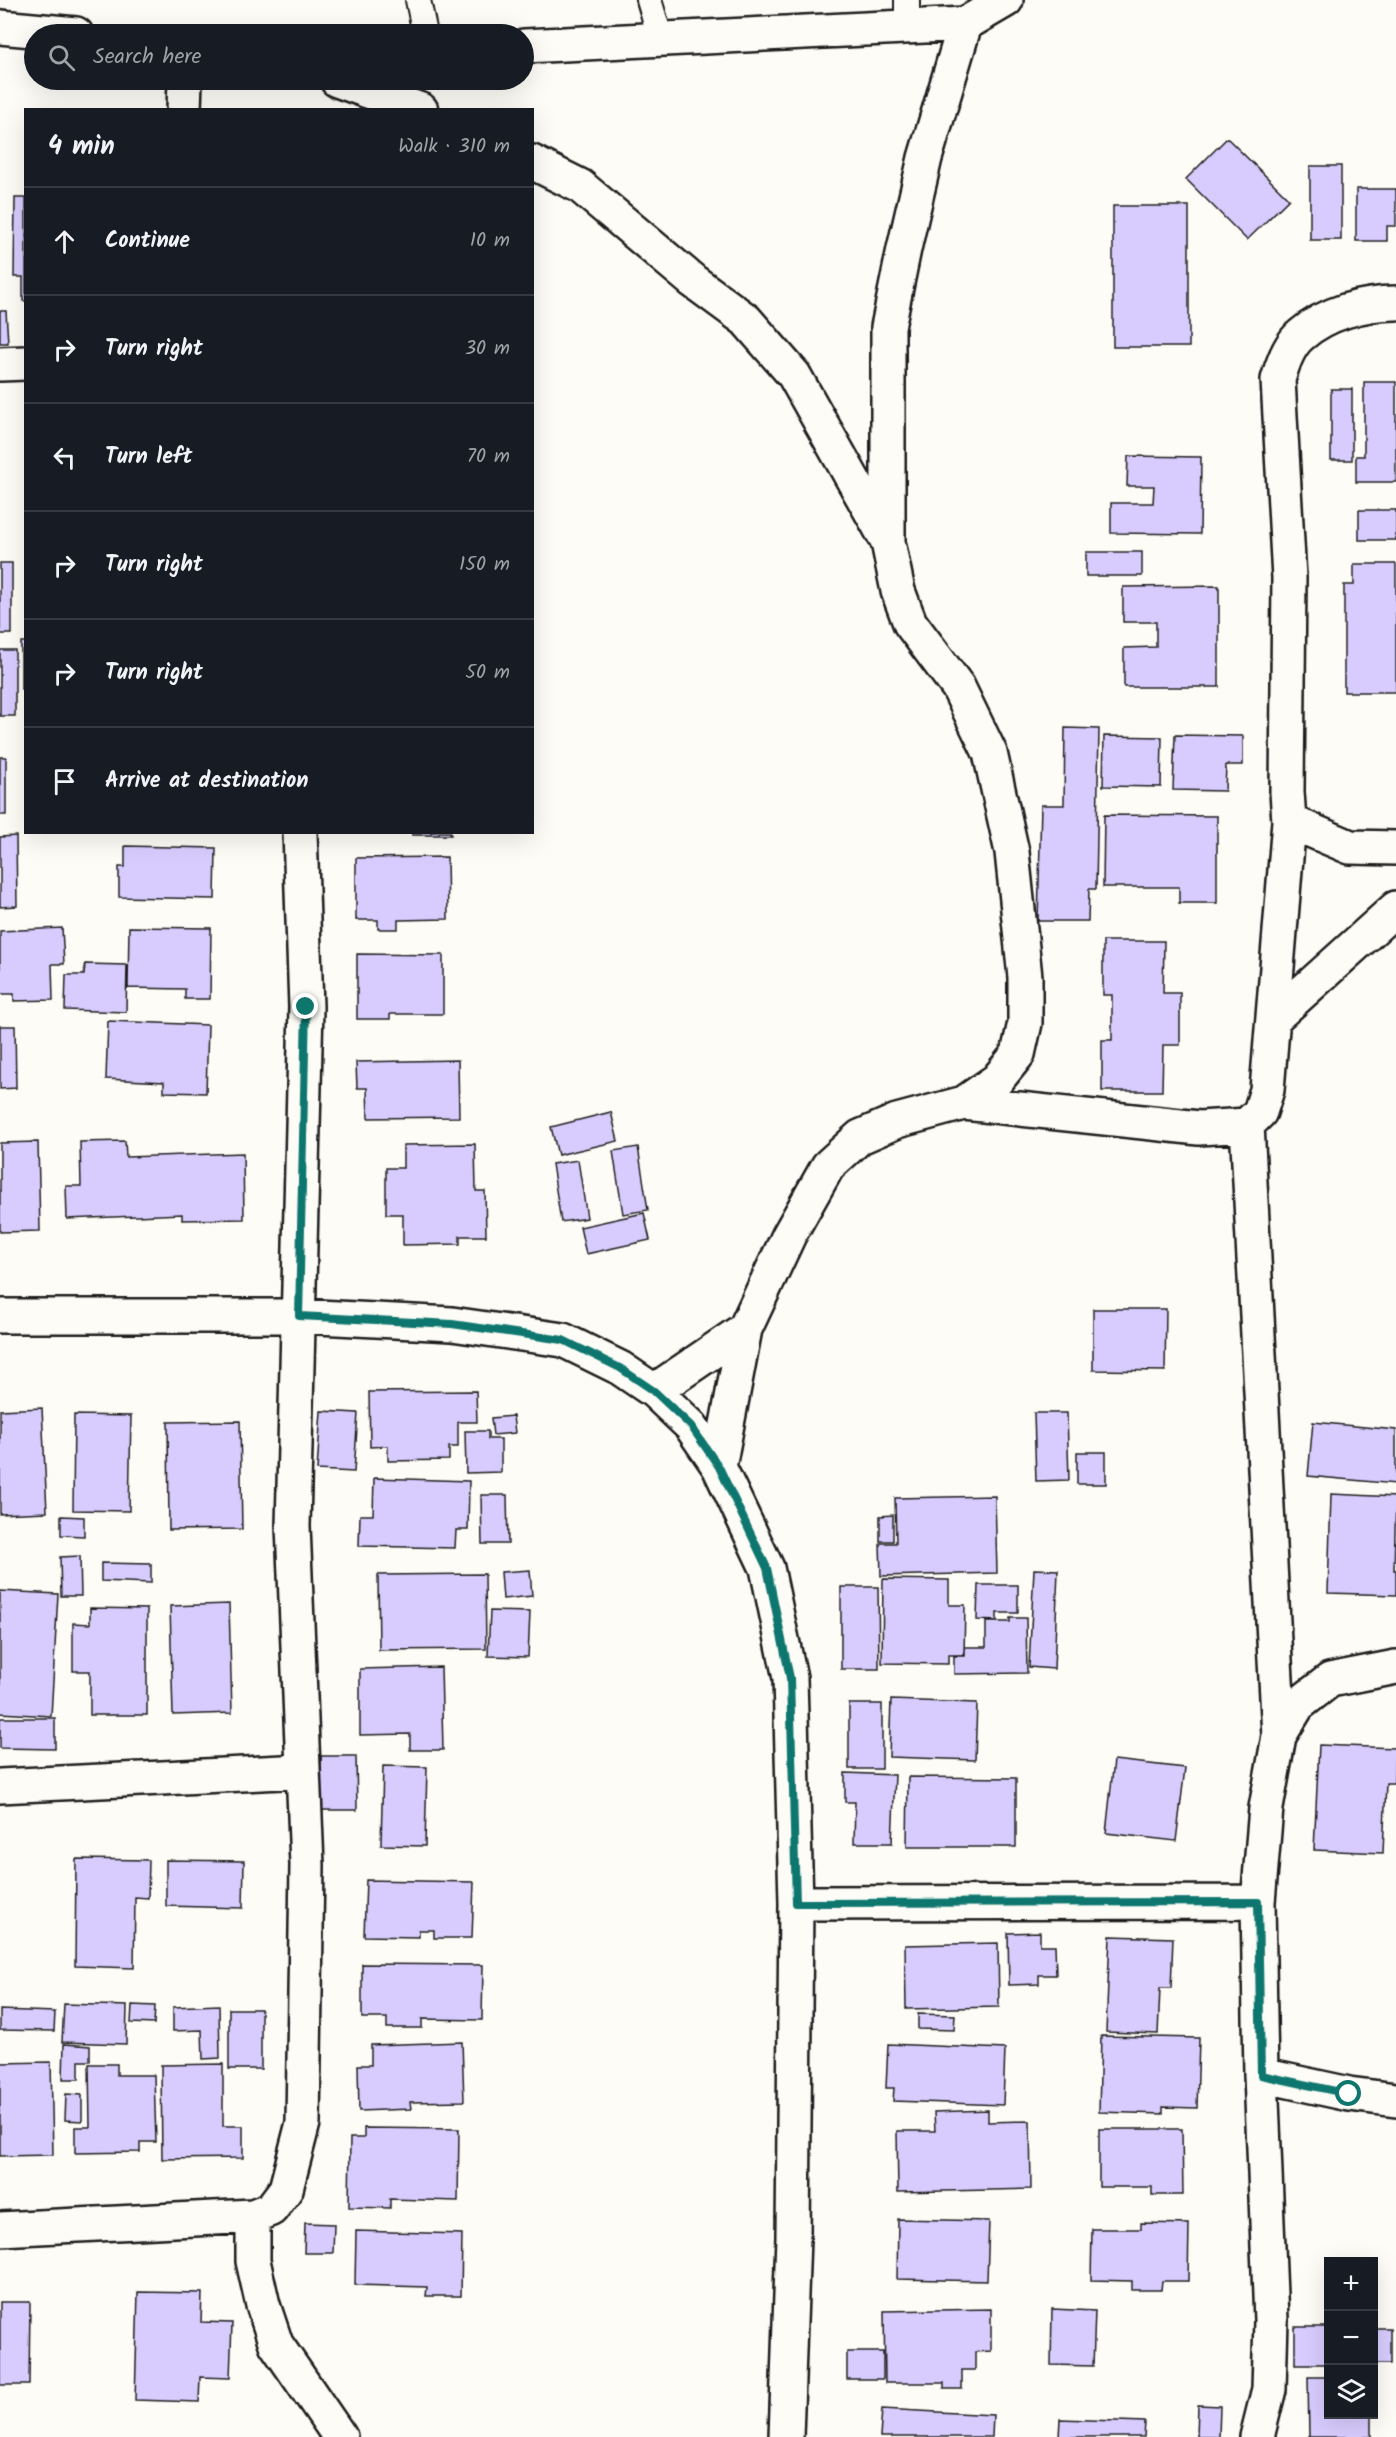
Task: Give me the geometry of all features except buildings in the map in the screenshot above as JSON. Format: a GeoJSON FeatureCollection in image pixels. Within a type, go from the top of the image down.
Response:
{"type":"FeatureCollection","features":[{"type":"Feature","properties":{"kind":"street"},"geometry":{"type":"LineString","coordinates":[[534,46],[661,40],[907,13],[964,24],[1006,0]]}},
{"type":"Feature","properties":{"kind":"street"},"geometry":{"type":"LineString","coordinates":[[964,24],[923,170],[888,327],[888,542],[898,591],[910,623],[958,687],[990,753],[1012,852],[1025,978],[1025,1023],[1018,1054],[997,1080],[964,1103]]}},
{"type":"Feature","properties":{"kind":"street"},"geometry":{"type":"LineString","coordinates":[[0,27],[24,29]]}},
{"type":"Feature","properties":{"kind":"street"},"geometry":{"type":"LineString","coordinates":[[184,108],[185,90]]}},
{"type":"Feature","properties":{"kind":"street"},"geometry":{"type":"LineString","coordinates":[[365,90],[415,108]]}},
{"type":"Feature","properties":{"kind":"street"},"geometry":{"type":"LineString","coordinates":[[534,163],[580,186],[693,281],[746,320],[794,375],[888,542]]}},
{"type":"Feature","properties":{"kind":"street"},"geometry":{"type":"LineString","coordinates":[[719,1467],[745,1329],[789,1235],[828,1166],[860,1137],[897,1120],[964,1103],[1189,1127],[1247,1125],[1260,1112],[1267,1090],[1289,821],[1287,792],[1289,579],[1278,380],[1282,363],[1299,336],[1332,315],[1376,303],[1396,303]]}},
{"type":"Feature","properties":{"kind":"street"},"geometry":{"type":"LineString","coordinates":[[0,364],[24,363]]}},
{"type":"Feature","properties":{"kind":"street"},"geometry":{"type":"LineString","coordinates":[[1289,821],[1350,847],[1396,848]]}},
{"type":"Feature","properties":{"kind":"street"},"geometry":{"type":"LineString","coordinates":[[0,2229],[253,2216],[271,2209],[286,2189],[303,2123],[307,1865],[292,1526],[306,1018],[300,834]]}},
{"type":"Feature","properties":{"kind":"street"},"geometry":{"type":"LineString","coordinates":[[1273,1019],[1396,908]]}},
{"type":"Feature","properties":{"kind":"street"},"geometry":{"type":"LineString","coordinates":[[1247,1125],[1279,1736],[1266,1808],[1258,1902],[1261,2075],[1271,2320],[1269,2389],[1257,2437]]}},
{"type":"Feature","properties":{"kind":"street"},"geometry":{"type":"LineString","coordinates":[[0,1316],[299,1316],[452,1324],[563,1340],[620,1368],[654,1391],[691,1426],[719,1467],[767,1568],[790,1678],[796,1903],[793,2238],[786,2437]]}},
{"type":"Feature","properties":{"kind":"street"},"geometry":{"type":"LineString","coordinates":[[654,1391],[745,1329]]}},
{"type":"Feature","properties":{"kind":"street"},"geometry":{"type":"LineString","coordinates":[[1279,1736],[1298,1705],[1330,1680],[1396,1667]]}},
{"type":"Feature","properties":{"kind":"street"},"geometry":{"type":"LineString","coordinates":[[0,1786],[303,1771]]}},
{"type":"Feature","properties":{"kind":"street"},"geometry":{"type":"LineString","coordinates":[[796,1903],[1258,1902]]}},
{"type":"Feature","properties":{"kind":"street"},"geometry":{"type":"LineString","coordinates":[[1261,2075],[1349,2094],[1396,2100]]}},
{"type":"Feature","properties":{"kind":"street"},"geometry":{"type":"LineString","coordinates":[[253,2216],[254,2261],[263,2305],[276,2344],[340,2437]]}},
{"type":"Feature","properties":{"kind":"lane"},"geometry":{"type":"LineString","coordinates":[[418,0],[422,24]]}},
{"type":"Feature","properties":{"kind":"lane"},"geometry":{"type":"LineString","coordinates":[[649,0],[661,40]]}},
{"type":"Feature","properties":{"kind":"route"},"geometry":{"type":"LineString","coordinates":[[306,1007],[299,1316],[452,1324],[563,1340],[620,1368],[654,1391],[691,1426],[719,1467],[767,1568],[790,1678],[796,1903],[1258,1902],[1261,2075],[1349,2094]]}}]}
